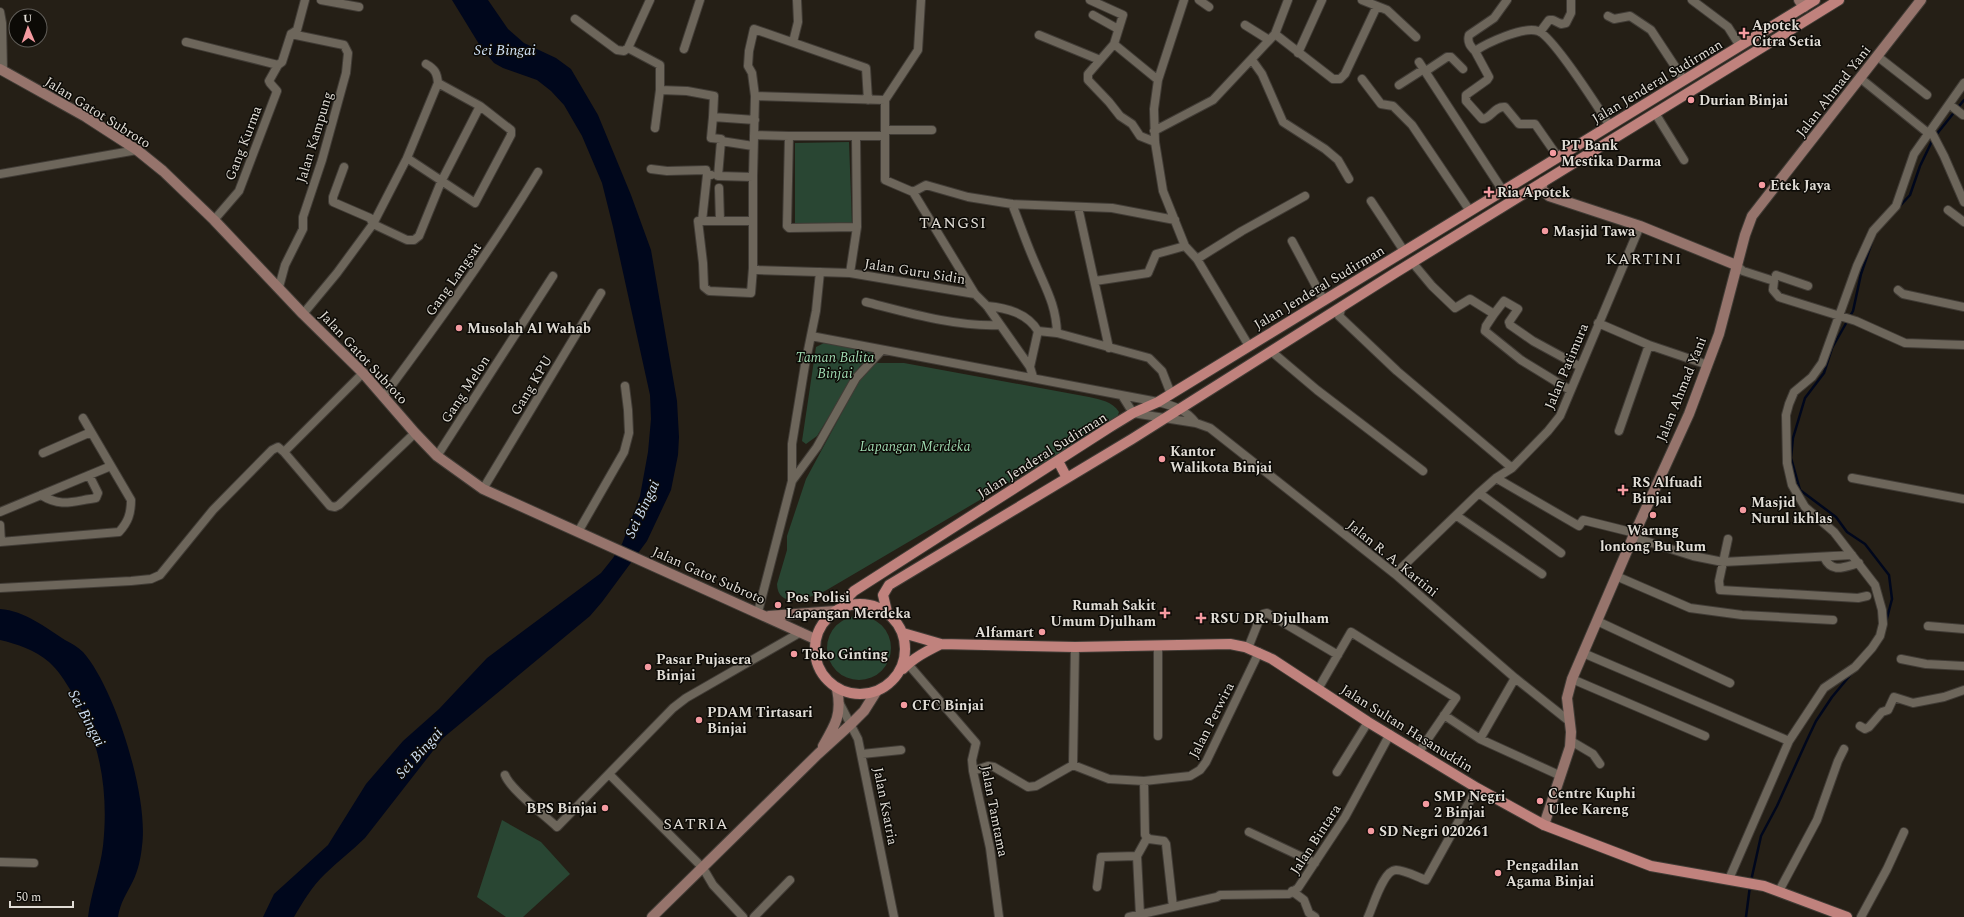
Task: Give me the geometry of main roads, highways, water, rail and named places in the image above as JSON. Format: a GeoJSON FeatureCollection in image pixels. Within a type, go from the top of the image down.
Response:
{"type":"FeatureCollection","features":[{"type":"Feature","properties":{"kind":"main road","name":"Jalan Jenderal Sudirman"},"geometry":{"type":"LineString","coordinates":[[844,606],[849,596],[854,591],[1133,413],[1158,402],[1728,54],[1801,4],[1815,0]]}},
{"type":"Feature","properties":{"kind":"main road","name":"Jalan Jenderal Sudirman"},"geometry":{"type":"LineString","coordinates":[[887,612],[883,595],[889,585],[1163,419],[1412,262],[1840,0]]}},
{"type":"Feature","properties":{"kind":"main road"},"geometry":{"type":"LineString","coordinates":[[1728,54],[1748,57]]}},
{"type":"Feature","properties":{"kind":"main road"},"geometry":{"type":"LineString","coordinates":[[1662,94],[1668,104]]}},
{"type":"Feature","properties":{"kind":"main road"},"geometry":{"type":"LineString","coordinates":[[1572,149],[1580,160]]}},
{"type":"Feature","properties":{"kind":"main road"},"geometry":{"type":"LineString","coordinates":[[1386,262],[1395,273]]}},
{"type":"Feature","properties":{"kind":"main road"},"geometry":{"type":"LineString","coordinates":[[1058,461],[1067,478]]}},
{"type":"Feature","properties":{"kind":"main road"},"geometry":{"type":"LineString","coordinates":[[897,676],[902,668],[905,655],[905,642],[903,633],[898,624],[887,612],[871,605],[856,604],[844,606],[835,611],[822,623],[816,639],[814,650],[818,666],[827,680],[837,689],[860,694],[876,692],[887,685],[897,676],[908,664],[941,644]]}},
{"type":"Feature","properties":{"kind":"main road","name":"Jalan Sultan Hasanuddin"},"geometry":{"type":"LineString","coordinates":[[903,633],[941,644],[1075,648],[1230,644],[1248,648],[1260,652],[1368,722],[1477,788],[1544,825],[1651,866],[1733,879],[1764,886],[1847,917]]}},
{"type":"Feature","properties":{"kind":"water","name":"Sei Bingai"},"geometry":{"type":"Polygon","coordinates":[[[452,0],[488,0],[508,29],[524,43],[556,58],[571,69],[598,115],[631,195],[651,250],[677,401],[679,437],[678,455],[671,490],[647,541],[590,616],[443,738],[365,838],[320,879],[308,894],[294,917],[263,917],[274,894],[328,845],[366,784],[403,741],[439,709],[487,658],[601,573],[622,544],[640,496],[648,452],[651,419],[650,395],[602,183],[582,136],[564,105],[551,91],[537,80],[503,68],[494,63],[482,49],[452,0]]]}},
{"type":"Feature","properties":{"kind":"water","name":"Sei Bingai"},"geometry":{"type":"Polygon","coordinates":[[[0,609],[9,610],[26,616],[81,650],[95,669],[118,716],[135,773],[143,825],[142,850],[138,868],[122,903],[118,917],[88,917],[102,855],[105,825],[105,805],[100,766],[89,727],[71,691],[52,665],[32,651],[0,640],[0,609]]]}},
{"type":"Feature","properties":{"kind":"waterway"},"geometry":{"type":"LineString","coordinates":[[1936,135],[1964,100]]}},
{"type":"Feature","properties":{"kind":"waterway"},"geometry":{"type":"LineString","coordinates":[[1899,207],[1910,195],[1920,166],[1933,139]]}},
{"type":"Feature","properties":{"kind":"waterway"},"geometry":{"type":"LineString","coordinates":[[1872,242],[1861,274],[1853,311],[1832,348],[1824,373],[1805,398],[1793,438],[1791,458],[1800,490],[1836,517],[1847,532],[1865,544],[1889,575],[1892,599],[1886,622]]}},
{"type":"Feature","properties":{"kind":"waterway"},"geometry":{"type":"LineString","coordinates":[[1751,881],[1761,836],[1777,806],[1816,721],[1832,697],[1852,673]]}},
{"type":"Feature","properties":{"kind":"waterway"},"geometry":{"type":"LineString","coordinates":[[1746,917],[1750,886]]}},
{"type":"Feature","properties":{"kind":"place","name":"Apotek Citra Setia"},"geometry":{"type":"Point","coordinates":[1744,33]}},
{"type":"Feature","properties":{"kind":"place","name":"Durian Binjai"},"geometry":{"type":"Point","coordinates":[1691,100]}},
{"type":"Feature","properties":{"kind":"place","name":"PT Bank Mestika Darma"},"geometry":{"type":"Point","coordinates":[1553,153]}},
{"type":"Feature","properties":{"kind":"place","name":"Etek Jaya"},"geometry":{"type":"Point","coordinates":[1762,185]}},
{"type":"Feature","properties":{"kind":"place","name":"Ria Apotek"},"geometry":{"type":"Point","coordinates":[1489,192]}},
{"type":"Feature","properties":{"kind":"place","name":"Masjid Tawa"},"geometry":{"type":"Point","coordinates":[1545,231]}},
{"type":"Feature","properties":{"kind":"place","name":"Musolah Al Wahab"},"geometry":{"type":"Point","coordinates":[459,328]}},
{"type":"Feature","properties":{"kind":"place","name":"Kantor Walikota Binjai"},"geometry":{"type":"Point","coordinates":[1162,459]}},
{"type":"Feature","properties":{"kind":"place","name":"RS Alfuadi Binjai"},"geometry":{"type":"Point","coordinates":[1623,490]}},
{"type":"Feature","properties":{"kind":"place","name":"Masjid Nurul ikhlas"},"geometry":{"type":"Point","coordinates":[1743,510]}},
{"type":"Feature","properties":{"kind":"place","name":"Warung lontong Bu Rum"},"geometry":{"type":"Point","coordinates":[1653,515]}},
{"type":"Feature","properties":{"kind":"place","name":"Pos Polisi Lapangan Merdeka"},"geometry":{"type":"Point","coordinates":[778,605]}},
{"type":"Feature","properties":{"kind":"place","name":"Rumah Sakit Umum Djulham"},"geometry":{"type":"Point","coordinates":[1165,613]}},
{"type":"Feature","properties":{"kind":"place","name":"RSU DR. Djulham"},"geometry":{"type":"Point","coordinates":[1201,618]}},
{"type":"Feature","properties":{"kind":"place","name":"Alfamart"},"geometry":{"type":"Point","coordinates":[1042,632]}},
{"type":"Feature","properties":{"kind":"place","name":"Toko Ginting"},"geometry":{"type":"Point","coordinates":[794,654]}},
{"type":"Feature","properties":{"kind":"place","name":"Pasar Pujasera Binjai"},"geometry":{"type":"Point","coordinates":[648,667]}},
{"type":"Feature","properties":{"kind":"place","name":"CFC Binjai"},"geometry":{"type":"Point","coordinates":[904,705]}},
{"type":"Feature","properties":{"kind":"place","name":"PDAM Tirtasari Binjai"},"geometry":{"type":"Point","coordinates":[699,720]}},
{"type":"Feature","properties":{"kind":"place","name":"Centre Kuphi Ulee Kareng"},"geometry":{"type":"Point","coordinates":[1540,801]}},
{"type":"Feature","properties":{"kind":"place","name":"SMP Negri 2 Binjai"},"geometry":{"type":"Point","coordinates":[1426,804]}},
{"type":"Feature","properties":{"kind":"place","name":"BPS Binjai"},"geometry":{"type":"Point","coordinates":[605,808]}},
{"type":"Feature","properties":{"kind":"place","name":"SD Negri 020261"},"geometry":{"type":"Point","coordinates":[1371,831]}},
{"type":"Feature","properties":{"kind":"place","name":"Pengadilan Agama Binjai"},"geometry":{"type":"Point","coordinates":[1498,873]}},
{"type":"Feature","properties":{"kind":"district","name":"TANGSI"},"geometry":{"type":"Point","coordinates":[953,222]}},
{"type":"Feature","properties":{"kind":"district","name":"KARTINI"},"geometry":{"type":"Point","coordinates":[1644,258]}},
{"type":"Feature","properties":{"kind":"district","name":"SATRIA"},"geometry":{"type":"Point","coordinates":[696,823]}},
{"type":"Feature","properties":{"kind":"park label","name":"Taman Balita Binjai"},"geometry":{"type":"Point","coordinates":[835,366]}},
{"type":"Feature","properties":{"kind":"park label","name":"Lapangan Merdeka"},"geometry":{"type":"Point","coordinates":[915,446]}}]}
